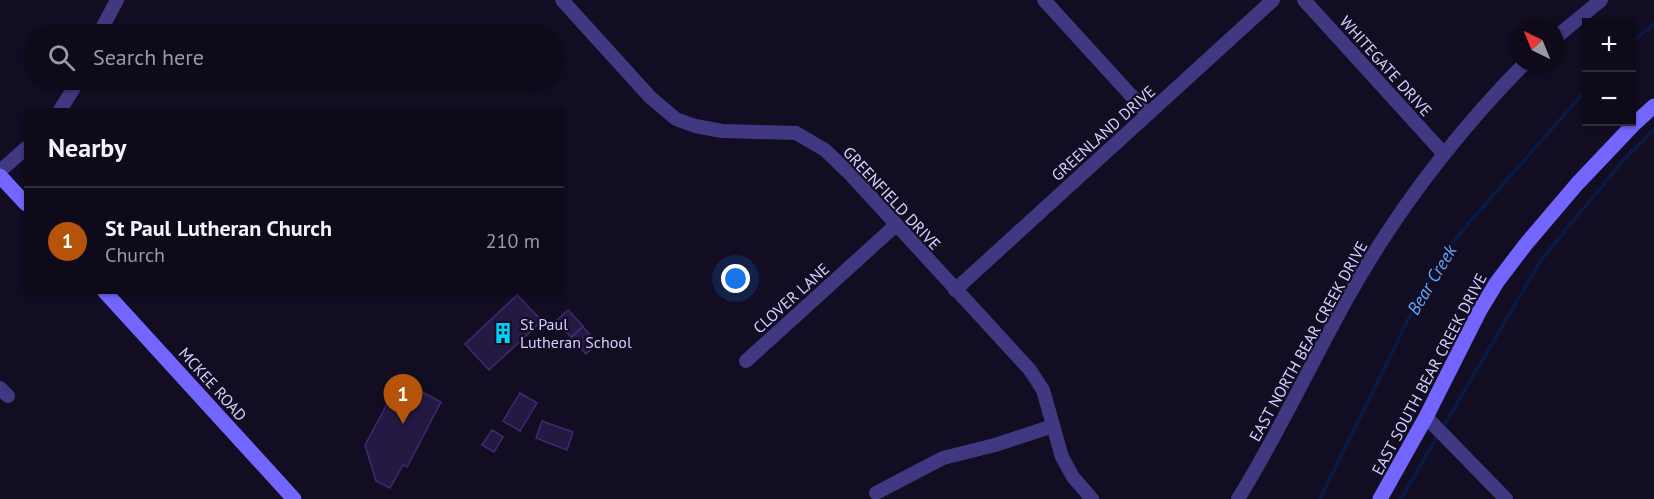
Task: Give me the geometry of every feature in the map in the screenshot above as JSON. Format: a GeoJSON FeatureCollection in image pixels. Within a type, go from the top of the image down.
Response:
{"type":"FeatureCollection","features":[{"type":"Feature","properties":{"kind":"street"},"geometry":{"type":"LineString","coordinates":[[104,24],[117,0]]}},
{"type":"Feature","properties":{"kind":"street","name":"GREENFIELD DRIVE"},"geometry":{"type":"LineString","coordinates":[[562,0],[650,97],[676,119],[715,130],[796,133],[825,150],[1030,370],[1043,390],[1062,457],[1073,477],[1092,499]]}},
{"type":"Feature","properties":{"kind":"street"},"geometry":{"type":"LineString","coordinates":[[1044,0],[1148,114]]}},
{"type":"Feature","properties":{"kind":"street","name":"GREENLAND DRIVE"},"geometry":{"type":"LineString","coordinates":[[955,290],[1273,0]]}},
{"type":"Feature","properties":{"kind":"street","name":"WHITEGATE DRIVE"},"geometry":{"type":"LineString","coordinates":[[1304,0],[1444,154]]}},
{"type":"Feature","properties":{"kind":"street"},"geometry":{"type":"LineString","coordinates":[[1564,31],[1601,0]]}},
{"type":"Feature","properties":{"kind":"street","name":"EAST NORTH BEAR CREEK DRIVE"},"geometry":{"type":"LineString","coordinates":[[1238,499],[1267,452],[1349,295],[1398,215],[1444,154],[1517,72]]}},
{"type":"Feature","properties":{"kind":"street"},"geometry":{"type":"LineString","coordinates":[[61,108],[73,90]]}},
{"type":"Feature","properties":{"kind":"street","name":"EAST SOUTH BEAR CREEK DRIVE"},"geometry":{"type":"LineString","coordinates":[[1380,499],[1497,282],[1577,184],[1654,106]]}},
{"type":"Feature","properties":{"kind":"street"},"geometry":{"type":"LineString","coordinates":[[0,171],[24,150]]}},
{"type":"Feature","properties":{"kind":"street"},"geometry":{"type":"LineString","coordinates":[[0,176],[24,202]]}},
{"type":"Feature","properties":{"kind":"street","name":"CLOVER LANE"},"geometry":{"type":"LineString","coordinates":[[746,361],[896,225]]}},
{"type":"Feature","properties":{"kind":"street","name":"MCKEE ROAD"},"geometry":{"type":"LineString","coordinates":[[107,294],[294,499]]}},
{"type":"Feature","properties":{"kind":"street"},"geometry":{"type":"LineString","coordinates":[[1426,417],[1506,499]]}},
{"type":"Feature","properties":{"kind":"street"},"geometry":{"type":"LineString","coordinates":[[876,494],[943,458],[995,445],[1053,426]]}},
{"type":"Feature","properties":{"kind":"building","name":"St Paul Lutheran School"},"geometry":{"type":"Polygon","coordinates":[[[517,295],[542,321],[489,370],[465,344],[517,295]]]}},
{"type":"Feature","properties":{"kind":"building","name":"St Paul Lutheran School"},"geometry":{"type":"Polygon","coordinates":[[[568,310],[583,326],[571,337],[556,321],[568,310]]]}},
{"type":"Feature","properties":{"kind":"building","name":"St Paul Lutheran School"},"geometry":{"type":"Polygon","coordinates":[[[583,327],[598,343],[586,354],[571,338],[583,327]]]}},
{"type":"Feature","properties":{"kind":"building"},"geometry":{"type":"Polygon","coordinates":[[[400,380],[441,402],[407,467],[403,465],[390,488],[376,481],[365,445],[400,380]]]}},
{"type":"Feature","properties":{"kind":"building","name":"St Paul Lutheran School"},"geometry":{"type":"Polygon","coordinates":[[[520,393],[537,403],[520,431],[503,421],[520,393]]]}},
{"type":"Feature","properties":{"kind":"building"},"geometry":{"type":"Polygon","coordinates":[[[542,421],[573,432],[567,450],[536,438],[542,421]]]}},
{"type":"Feature","properties":{"kind":"building"},"geometry":{"type":"Polygon","coordinates":[[[492,430],[503,437],[494,452],[482,445],[492,430]]]}},
{"type":"Feature","properties":{"kind":"waterway","name":"Bear Creek"},"geometry":{"type":"LineString","coordinates":[[1636,39],[1654,24]]}},
{"type":"Feature","properties":{"kind":"waterway","name":"Bear Creek"},"geometry":{"type":"LineString","coordinates":[[1320,499],[1428,279],[1461,232],[1582,95]]}},
{"type":"Feature","properties":{"kind":"waterway"},"geometry":{"type":"LineString","coordinates":[[1442,429],[1541,260],[1626,157],[1654,130]]}},
{"type":"Feature","properties":{"kind":"waterway"},"geometry":{"type":"LineString","coordinates":[[1401,499],[1438,435]]}},
{"type":"Feature","properties":{"kind":"place","name":"St Paul Lutheran School"},"geometry":{"type":"Point","coordinates":[503,333]}},
{"type":"Feature","properties":{"kind":"place","name":"St Paul Lutheran Church"},"geometry":{"type":"Point","coordinates":[403,424]}}]}
